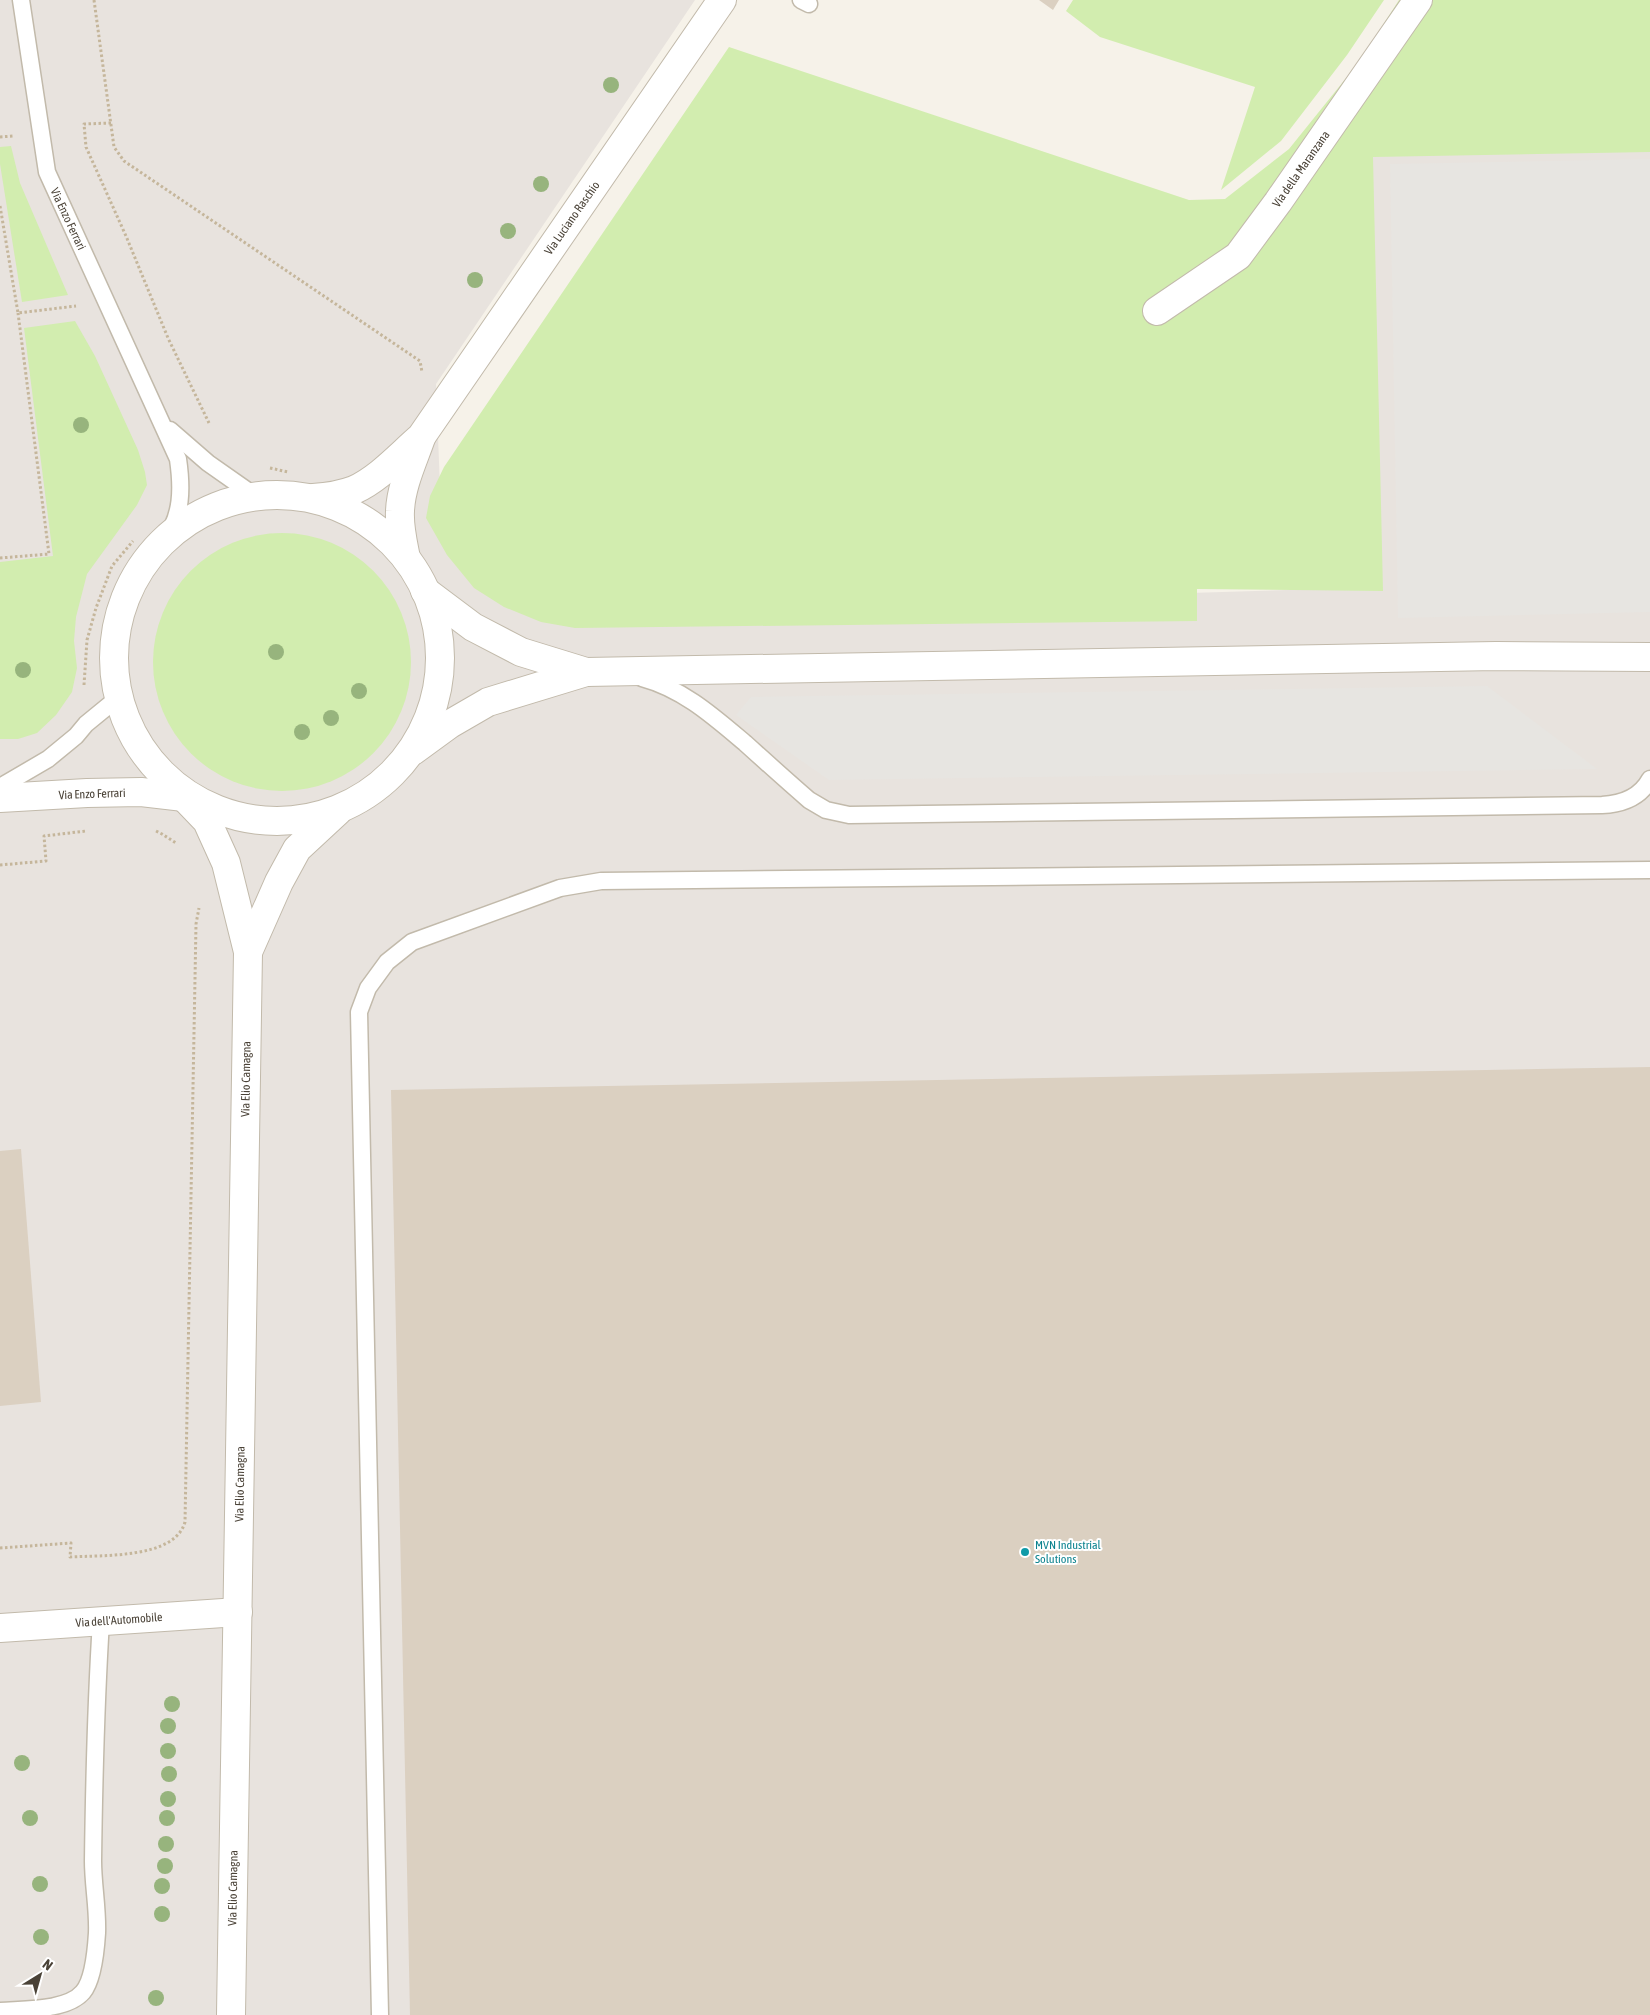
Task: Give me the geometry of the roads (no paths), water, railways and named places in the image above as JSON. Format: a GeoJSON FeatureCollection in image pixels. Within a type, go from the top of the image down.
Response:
{"type":"FeatureCollection","features":[{"type":"Feature","properties":{"kind":"street","name":"Via Luciano Raschio"},"geometry":{"type":"LineString","coordinates":[[310,498],[347,510],[379,531],[406,558],[425,591],[437,627],[439,675],[427,722],[413,751],[390,775],[366,795],[338,811],[288,820],[253,819],[184,797],[157,768],[133,736],[118,697],[113,655],[120,613],[136,574],[163,540],[205,511],[255,496],[310,498],[337,496],[356,489],[375,476],[421,437],[722,0]]}},
{"type":"Feature","properties":{"kind":"street","name":"Via della Maranzana"},"geometry":{"type":"LineString","coordinates":[[1157,311],[1238,256],[1278,202],[1418,0]]}},
{"type":"Feature","properties":{"kind":"street","name":"Via Luciano Raschio"},"geometry":{"type":"LineString","coordinates":[[406,558],[400,510],[407,479],[421,437]]}},
{"type":"Feature","properties":{"kind":"street"},"geometry":{"type":"LineString","coordinates":[[425,591],[473,627],[521,652],[586,672]]}},
{"type":"Feature","properties":{"kind":"street"},"geometry":{"type":"LineString","coordinates":[[413,751],[450,724],[488,702],[586,672],[1486,656],[1650,657]]}},
{"type":"Feature","properties":{"kind":"street","name":"Via Enzo Ferrari"},"geometry":{"type":"LineString","coordinates":[[0,798],[141,792],[184,797]]}},
{"type":"Feature","properties":{"kind":"street","name":"Via Elio Camagna"},"geometry":{"type":"LineString","coordinates":[[184,797],[207,821],[226,863],[248,952],[231,2015]]}},
{"type":"Feature","properties":{"kind":"street","name":"Via Elio Camagna"},"geometry":{"type":"LineString","coordinates":[[248,952],[279,882],[297,849],[338,811]]}},
{"type":"Feature","properties":{"kind":"street","name":"Via dell'Automobile"},"geometry":{"type":"LineString","coordinates":[[0,1628],[238,1612]]}},
{"type":"Feature","properties":{"kind":"lane","name":"Via Enzo Ferrari"},"geometry":{"type":"LineString","coordinates":[[22,0],[47,172],[178,458],[182,485],[179,506],[169,533],[163,540]]}},
{"type":"Feature","properties":{"kind":"lane","name":"Via Enzo Ferrari"},"geometry":{"type":"LineString","coordinates":[[163,423],[181,442],[255,496]]}},
{"type":"Feature","properties":{"kind":"lane"},"geometry":{"type":"LineString","coordinates":[[618,672],[657,682],[686,696],[707,710],[809,800],[826,810],[848,815],[1602,805],[1619,804],[1634,797],[1646,786],[1650,779]]}},
{"type":"Feature","properties":{"kind":"lane"},"geometry":{"type":"LineString","coordinates":[[0,787],[48,759],[118,697]]}},
{"type":"Feature","properties":{"kind":"lane"},"geometry":{"type":"LineString","coordinates":[[380,2015],[359,1012],[368,988],[387,962],[412,942],[560,888],[601,881],[1650,870]]}},
{"type":"Feature","properties":{"kind":"lane"},"geometry":{"type":"LineString","coordinates":[[0,2011],[62,2006],[83,1992],[91,1975],[97,1933],[93,1879],[94,1780],[95,1716],[101,1621]]}},
{"type":"Feature","properties":{"kind":"place","name":"MVN Industrial Solutions"},"geometry":{"type":"Point","coordinates":[1025,1552]}}]}
